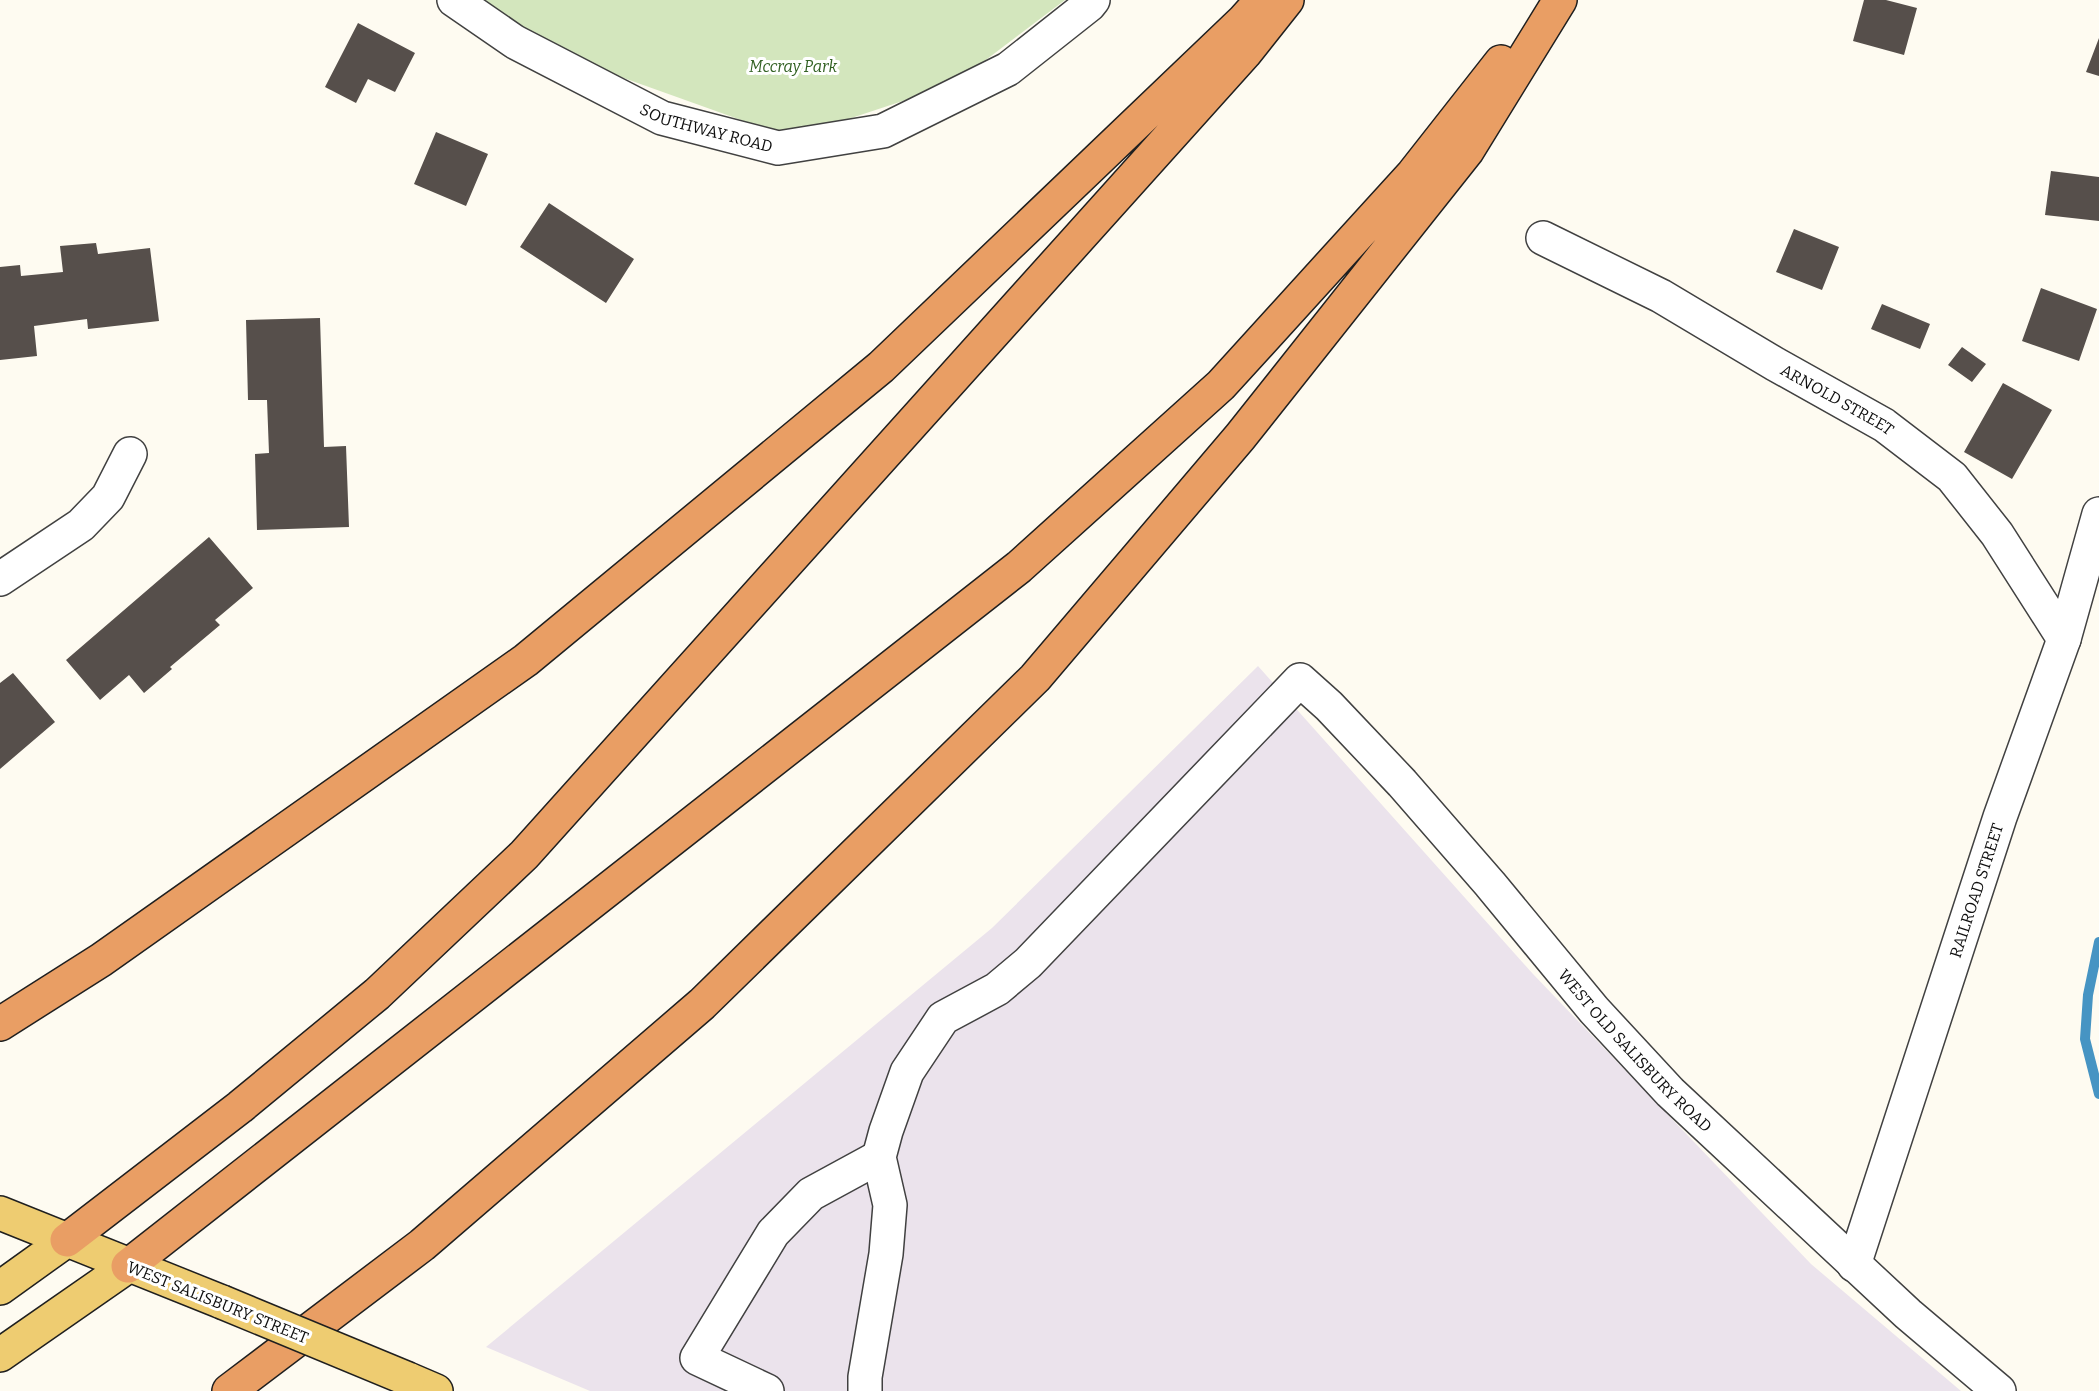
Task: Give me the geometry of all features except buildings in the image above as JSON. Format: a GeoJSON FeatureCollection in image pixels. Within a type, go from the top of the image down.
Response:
{"type":"FeatureCollection","features":[{"type":"Feature","properties":{"kind":"highway"},"geometry":{"type":"LineString","coordinates":[[0,1024],[101,960],[525,660],[881,367],[1235,29],[1262,0]]}},
{"type":"Feature","properties":{"kind":"highway"},"geometry":{"type":"LineString","coordinates":[[67,1240],[240,1107],[368,1002],[524,855],[1229,70],[1287,0]]}},
{"type":"Feature","properties":{"kind":"highway"},"geometry":{"type":"LineString","coordinates":[[128,1266],[1019,567],[1221,385],[1413,174],[1550,0]]}},
{"type":"Feature","properties":{"kind":"highway"},"geometry":{"type":"LineString","coordinates":[[230,1391],[422,1245],[702,1004],[1035,678],[1240,437],[1467,151],[1560,0]]}},
{"type":"Feature","properties":{"kind":"main road","name":"WEST SALISBURY STREET"},"geometry":{"type":"LineString","coordinates":[[0,1213],[422,1385]]}},
{"type":"Feature","properties":{"kind":"main road"},"geometry":{"type":"LineString","coordinates":[[0,1288],[67,1240]]}},
{"type":"Feature","properties":{"kind":"main road"},"geometry":{"type":"LineString","coordinates":[[0,1355],[128,1266]]}},
{"type":"Feature","properties":{"kind":"street","name":"SOUTHWAY ROAD"},"geometry":{"type":"LineString","coordinates":[[454,0],[515,42],[662,118],[778,148],[883,131],[1008,69],[1093,0]]}},
{"type":"Feature","properties":{"kind":"street","name":"ARNOLD STREET"},"geometry":{"type":"LineString","coordinates":[[1543,238],[1661,296],[1884,425],[1952,477],[1996,534],[2064,639]]}},
{"type":"Feature","properties":{"kind":"street"},"geometry":{"type":"LineString","coordinates":[[0,579],[81,525],[108,497],[130,454]]}},
{"type":"Feature","properties":{"kind":"street","name":"RAILROAD STREET"},"geometry":{"type":"LineString","coordinates":[[1854,1265],[2000,817],[2064,639],[2099,514]]}},
{"type":"Feature","properties":{"kind":"street","name":"WEST OLD SALISBURY ROAD"},"geometry":{"type":"LineString","coordinates":[[879,1157],[907,1072],[943,1018],[997,989],[1028,963],[1300,680],[1329,706],[1402,783],[1490,884],[1594,1010],[1670,1092],[1908,1314],[2000,1391]]}},
{"type":"Feature","properties":{"kind":"street"},"geometry":{"type":"LineString","coordinates":[[767,1391],[697,1358],[773,1233],[811,1194],[879,1157],[890,1205],[886,1254],[864,1391]]}},
{"type":"Feature","properties":{"kind":"shaded area"},"geometry":{"type":"Polygon","coordinates":[[[1258,666],[1533,974],[1811,1264],[1961,1391],[590,1391],[486,1347],[992,928],[1258,666]]]}},
{"type":"Feature","properties":{"kind":"green space","name":"Mccray Park"},"geometry":{"type":"Polygon","coordinates":[[[470,0],[1065,0],[954,84],[791,138],[540,48],[470,0]]]}},
{"type":"Feature","properties":{"kind":"waterway"},"geometry":{"type":"LineString","coordinates":[[2099,942],[2088,995],[2085,1039],[2099,1094]]}}]}
